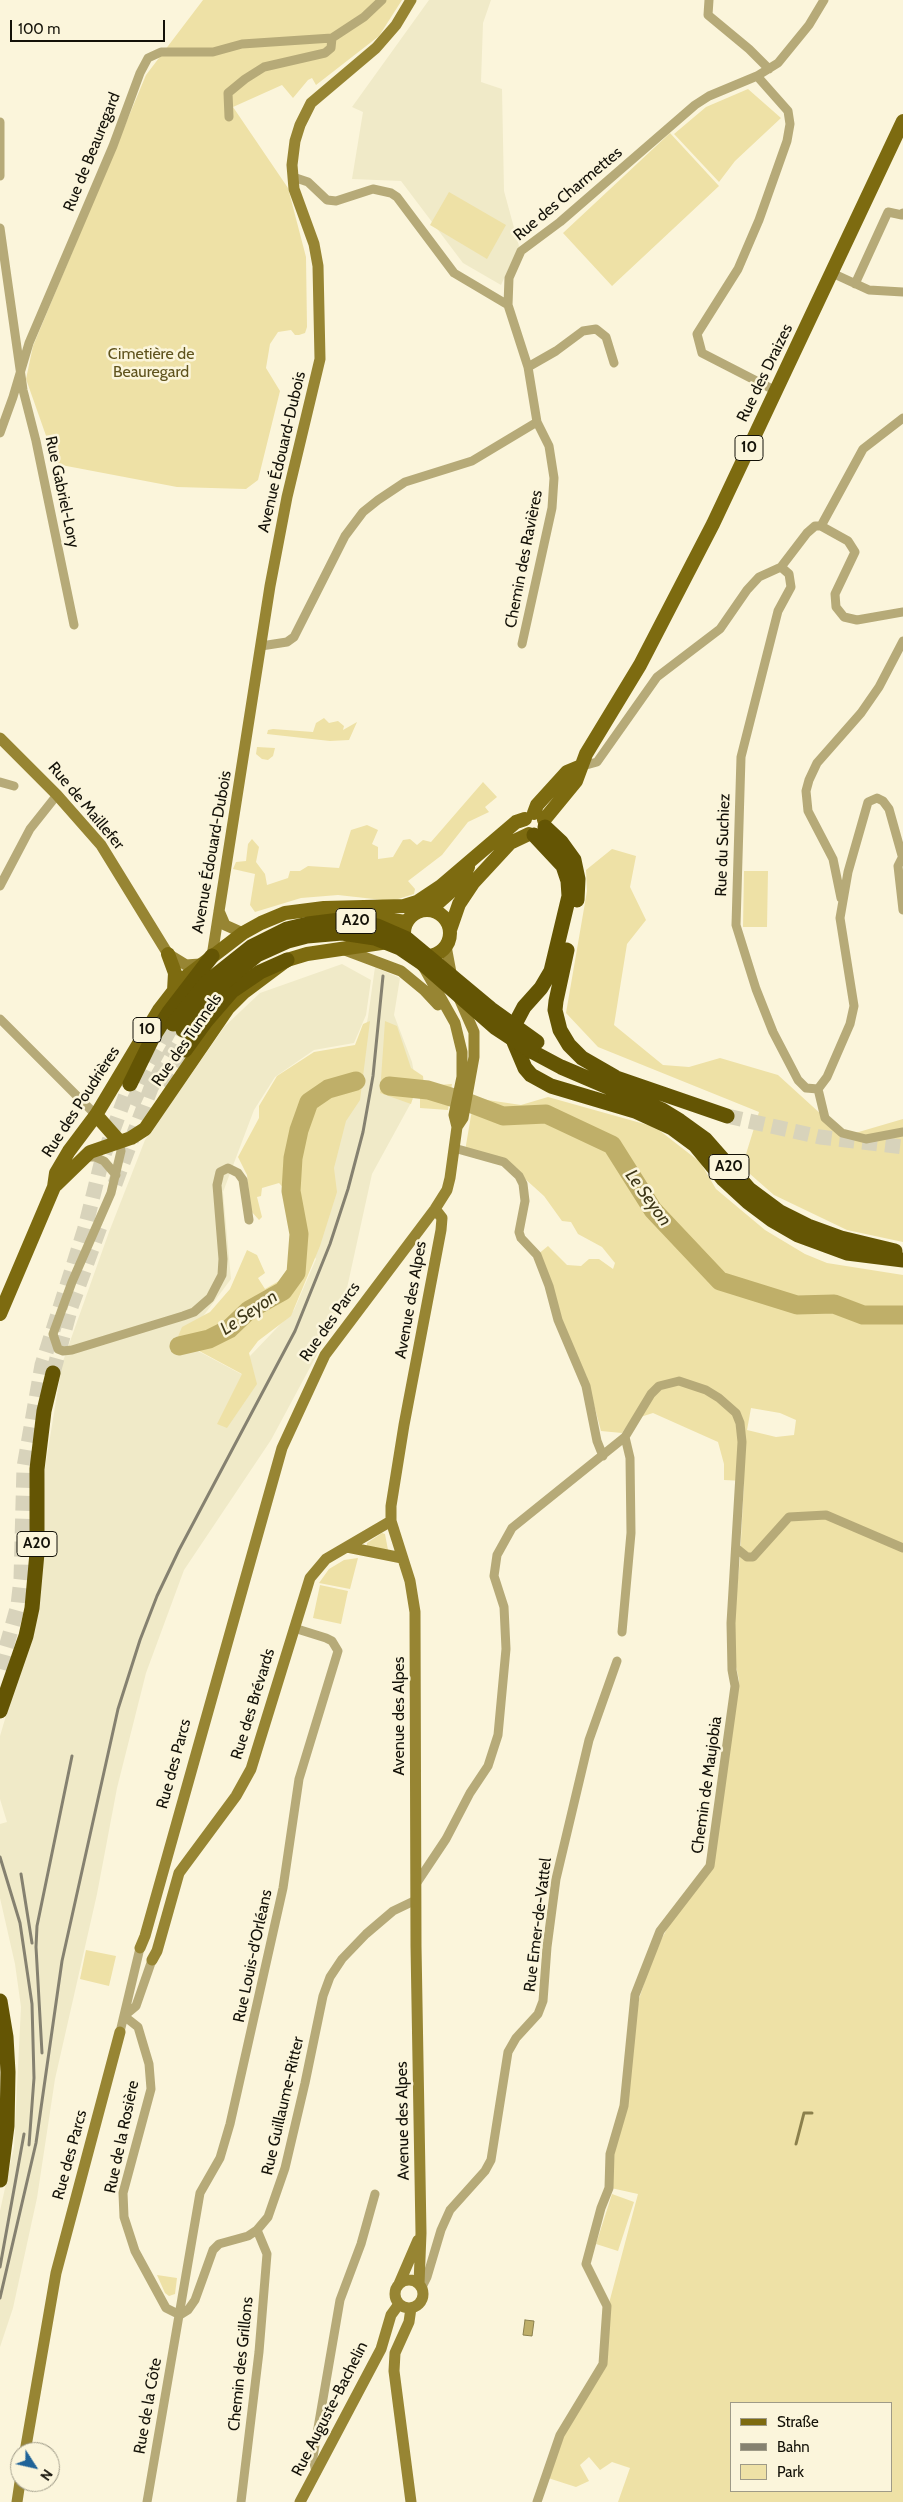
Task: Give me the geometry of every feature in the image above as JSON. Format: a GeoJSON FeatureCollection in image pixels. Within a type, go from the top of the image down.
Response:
{"type":"FeatureCollection","features":[{"type":"Feature","properties":{"kind":"highway"},"geometry":{"type":"LineString","coordinates":[[535,825],[566,848],[576,865],[578,879],[578,896],[556,1001],[558,1024],[564,1038],[575,1052],[592,1065],[615,1077]]}},
{"type":"Feature","properties":{"kind":"highway"},"geometry":{"type":"LineString","coordinates":[[535,825],[563,866],[568,881],[569,896],[551,971],[541,988],[524,1007],[515,1024],[514,1042],[525,1068],[532,1075],[551,1086],[635,1111],[672,1128],[695,1145],[723,1178],[748,1202],[772,1220],[798,1235],[847,1253],[903,1260]]}},
{"type":"Feature","properties":{"kind":"highway","name":"A20"},"geometry":{"type":"LineString","coordinates":[[178,1027],[216,989],[257,956],[288,941],[307,936],[342,933],[375,938],[400,948],[422,964],[496,1028],[534,1046],[580,1064],[727,1116]]}},
{"type":"Feature","properties":{"kind":"highway"},"geometry":{"type":"LineString","coordinates":[[130,1084],[153,1038],[206,960]]}},
{"type":"Feature","properties":{"kind":"highway"},"geometry":{"type":"LineString","coordinates":[[185,1050],[212,1013],[232,991],[260,972],[287,960]]}},
{"type":"Feature","properties":{"kind":"highway","name":"A20"},"geometry":{"type":"LineString","coordinates":[[534,1046],[561,1067],[662,1110],[680,1121],[705,1139],[750,1189],[780,1212],[808,1226],[841,1238],[903,1253]]}},
{"type":"Feature","properties":{"kind":"highway","name":"A20"},"geometry":{"type":"LineString","coordinates":[[0,1711],[26,1636],[32,1608],[37,1552],[37,1469],[44,1412],[53,1373]]}},
{"type":"Feature","properties":{"kind":"highway"},"geometry":{"type":"LineString","coordinates":[[0,2001],[6,2037],[8,2081],[7,2126],[0,2180]]}},
{"type":"Feature","properties":{"kind":"main road","name":"Avenue Édouard-Dubois"},"geometry":{"type":"LineString","coordinates":[[206,960],[219,911],[244,764],[260,646],[287,497],[320,359],[318,266],[314,244],[300,210],[293,177],[292,158],[295,141],[300,124],[311,103],[327,87],[376,48],[396,25],[411,0]]}},
{"type":"Feature","properties":{"kind":"main road","name":"Rue des Draizes"},"geometry":{"type":"LineString","coordinates":[[535,825],[576,780],[579,767],[660,628],[713,524],[903,121]]}},
{"type":"Feature","properties":{"kind":"main road","name":"Rue de Maillefer"},"geometry":{"type":"LineString","coordinates":[[0,738],[57,795],[101,846],[168,954]]}},
{"type":"Feature","properties":{"kind":"main road","name":"10"},"geometry":{"type":"LineString","coordinates":[[206,960],[261,923],[285,913],[304,909],[404,906],[417,902],[441,886],[516,822],[535,825]]}},
{"type":"Feature","properties":{"kind":"main road","name":"10"},"geometry":{"type":"LineString","coordinates":[[450,930],[459,904],[473,883],[510,844],[535,825]]}},
{"type":"Feature","properties":{"kind":"main road","name":"10"},"geometry":{"type":"LineString","coordinates":[[430,910],[458,885],[470,862]]}},
{"type":"Feature","properties":{"kind":"main road"},"geometry":{"type":"LineString","coordinates":[[345,908],[352,917],[354,927],[353,936],[345,950]]}},
{"type":"Feature","properties":{"kind":"main road","name":"10"},"geometry":{"type":"LineString","coordinates":[[345,908],[370,917],[406,922]]}},
{"type":"Feature","properties":{"kind":"main road"},"geometry":{"type":"LineString","coordinates":[[430,910],[443,917],[450,930],[446,946],[434,955],[418,955],[406,943],[404,929],[406,922],[419,911],[430,910]]}},
{"type":"Feature","properties":{"kind":"main road"},"geometry":{"type":"LineString","coordinates":[[219,911],[225,925],[243,934]]}},
{"type":"Feature","properties":{"kind":"main road","name":"10"},"geometry":{"type":"LineString","coordinates":[[287,960],[307,954],[345,950],[379,943],[406,943]]}},
{"type":"Feature","properties":{"kind":"main road","name":"Rue des Parcs"},"geometry":{"type":"LineString","coordinates":[[446,946],[455,989],[474,1032],[474,1057],[463,1090]]}},
{"type":"Feature","properties":{"kind":"main road","name":"Rue des Parcs"},"geometry":{"type":"LineString","coordinates":[[345,950],[401,971],[451,1016]]}},
{"type":"Feature","properties":{"kind":"main road"},"geometry":{"type":"LineString","coordinates":[[168,954],[186,965],[206,960]]}},
{"type":"Feature","properties":{"kind":"main road"},"geometry":{"type":"LineString","coordinates":[[168,954],[175,973],[174,991]]}},
{"type":"Feature","properties":{"kind":"main road","name":"Rue des Parcs"},"geometry":{"type":"LineString","coordinates":[[140,1948],[145,1936],[282,1448],[325,1355],[435,1209],[447,1190],[457,1127],[463,1118],[463,1062],[458,1033],[451,1016],[430,982],[418,955]]}},
{"type":"Feature","properties":{"kind":"main road","name":"Rue des Poudrières"},"geometry":{"type":"LineString","coordinates":[[0,1314],[54,1187],[56,1173],[69,1151],[96,1115],[159,1010],[183,979],[206,960]]}},
{"type":"Feature","properties":{"kind":"main road","name":"Rue des Tunnels"},"geometry":{"type":"LineString","coordinates":[[54,1187],[84,1157],[96,1149],[138,1134],[149,1125],[232,1003],[287,960]]}},
{"type":"Feature","properties":{"kind":"main road"},"geometry":{"type":"LineString","coordinates":[[96,1115],[119,1141]]}},
{"type":"Feature","properties":{"kind":"main road","name":"Avenue des Alpes"},"geometry":{"type":"LineString","coordinates":[[420,2286],[415,1612],[410,1581],[391,1521],[391,1506],[404,1425],[441,1230],[442,1218],[435,1209]]}},
{"type":"Feature","properties":{"kind":"main road","name":"Rue des Brévards"},"geometry":{"type":"LineString","coordinates":[[152,1960],[157,1951],[179,1872],[236,1796],[251,1769],[263,1736],[306,1588],[314,1572],[326,1559],[391,1521]]}},
{"type":"Feature","properties":{"kind":"main road"},"geometry":{"type":"LineString","coordinates":[[347,1547],[402,1558]]}},
{"type":"Feature","properties":{"kind":"main road","name":"Rue des Parcs"},"geometry":{"type":"LineString","coordinates":[[27,2442],[56,2273],[120,2032]]}},
{"type":"Feature","properties":{"kind":"main road","name":"Avenue des Alpes"},"geometry":{"type":"LineString","coordinates":[[399,2284],[421,2233]]}},
{"type":"Feature","properties":{"kind":"main road"},"geometry":{"type":"LineString","coordinates":[[411,2308],[399,2304],[395,2296],[399,2284],[407,2280],[420,2286],[422,2300],[411,2308],[409,2322],[396,2353],[394,2371],[411,2502]]}},
{"type":"Feature","properties":{"kind":"main road","name":"Rue Auguste-Bachelin"},"geometry":{"type":"LineString","coordinates":[[300,2502],[381,2349],[391,2314],[399,2304]]}},
{"type":"Feature","properties":{"kind":"street"},"geometry":{"type":"LineString","coordinates":[[228,117],[228,94],[245,79],[264,67],[325,53],[331,48],[332,38],[364,17],[382,0]]}},
{"type":"Feature","properties":{"kind":"street"},"geometry":{"type":"LineString","coordinates":[[709,0],[708,15],[749,48],[769,69]]}},
{"type":"Feature","properties":{"kind":"street","name":"Rue des Charmettes"},"geometry":{"type":"LineString","coordinates":[[537,422],[528,367],[508,305],[509,278],[521,252],[560,222],[695,105],[709,96],[769,69],[792,48],[824,0]]}},
{"type":"Feature","properties":{"kind":"street","name":"Rue de Beauregard"},"geometry":{"type":"LineString","coordinates":[[0,433],[14,397],[21,366],[29,343],[113,146],[140,73],[148,58],[161,52],[213,52],[223,51],[242,44],[332,38]]}},
{"type":"Feature","properties":{"kind":"street"},"geometry":{"type":"LineString","coordinates":[[757,76],[788,111],[790,124],[787,141],[759,220],[738,269],[697,334],[702,353],[776,391]]}},
{"type":"Feature","properties":{"kind":"street"},"geometry":{"type":"LineString","coordinates":[[0,122],[0,176]]}},
{"type":"Feature","properties":{"kind":"street"},"geometry":{"type":"LineString","coordinates":[[293,177],[308,182],[327,200],[336,201],[374,189],[391,192],[397,197],[454,273],[508,305]]}},
{"type":"Feature","properties":{"kind":"street"},"geometry":{"type":"LineString","coordinates":[[855,284],[888,212],[903,215]]}},
{"type":"Feature","properties":{"kind":"street","name":"Rue Gabriel-Lory"},"geometry":{"type":"LineString","coordinates":[[0,228],[23,390],[36,441],[74,625]]}},
{"type":"Feature","properties":{"kind":"street"},"geometry":{"type":"LineString","coordinates":[[832,273],[869,290],[903,292]]}},
{"type":"Feature","properties":{"kind":"street"},"geometry":{"type":"LineString","coordinates":[[528,367],[556,351],[584,331],[596,329],[606,337],[614,363]]}},
{"type":"Feature","properties":{"kind":"street"},"geometry":{"type":"LineString","coordinates":[[821,526],[863,450],[903,418]]}},
{"type":"Feature","properties":{"kind":"street"},"geometry":{"type":"LineString","coordinates":[[260,646],[287,642],[294,637],[345,536],[364,512],[378,500],[405,482],[472,461],[537,422]]}},
{"type":"Feature","properties":{"kind":"street","name":"Chemin des Ravières"},"geometry":{"type":"LineString","coordinates":[[522,644],[552,508],[554,478],[549,446],[537,422]]}},
{"type":"Feature","properties":{"kind":"street"},"geometry":{"type":"LineString","coordinates":[[579,767],[598,762],[657,677],[720,630],[747,590],[759,577],[781,567],[808,532],[815,526],[821,526],[848,541],[855,552],[835,594],[836,606],[844,617],[857,620],[903,612]]}},
{"type":"Feature","properties":{"kind":"street","name":"Rue du Suchiez"},"geometry":{"type":"LineString","coordinates":[[781,567],[789,574],[791,587],[778,611],[741,757],[736,925],[756,989],[784,1055],[802,1086],[810,1090],[818,1089]]}},
{"type":"Feature","properties":{"kind":"street"},"geometry":{"type":"LineString","coordinates":[[842,901],[833,859],[808,811],[806,792],[817,763],[861,713],[879,687],[903,640]]}},
{"type":"Feature","properties":{"kind":"street"},"geometry":{"type":"LineString","coordinates":[[0,782],[14,786]]}},
{"type":"Feature","properties":{"kind":"street"},"geometry":{"type":"LineString","coordinates":[[0,886],[30,829],[57,795]]}},
{"type":"Feature","properties":{"kind":"street"},"geometry":{"type":"LineString","coordinates":[[903,910],[898,866],[903,859],[889,809],[883,801],[877,798],[868,802],[842,901],[840,918],[854,1006],[850,1024],[833,1064],[818,1089],[826,1118],[842,1133],[866,1139],[903,1132]]}},
{"type":"Feature","properties":{"kind":"street"},"geometry":{"type":"LineString","coordinates":[[0,1020],[96,1115]]}},
{"type":"Feature","properties":{"kind":"street"},"geometry":{"type":"LineString","coordinates":[[119,1141],[121,1150],[116,1175],[95,1233],[72,1282],[54,1334],[58,1349],[63,1351],[194,1312],[210,1298],[217,1288],[222,1275],[223,1259],[217,1185],[220,1172],[228,1168],[238,1173],[244,1180],[249,1220]]}},
{"type":"Feature","properties":{"kind":"street"},"geometry":{"type":"LineString","coordinates":[[454,1148],[504,1162],[520,1176],[525,1201],[519,1232],[521,1238],[537,1255],[549,1286],[558,1320],[586,1386],[597,1441],[603,1456]]}},
{"type":"Feature","properties":{"kind":"street"},"geometry":{"type":"LineString","coordinates":[[84,1157],[95,1157],[104,1161],[116,1175]]}},
{"type":"Feature","properties":{"kind":"street","name":"Chemin de Maujobia"},"geometry":{"type":"LineString","coordinates":[[416,1884],[446,1839],[470,1793],[488,1766],[498,1735],[506,1649],[504,1607],[494,1576],[497,1555],[512,1528],[625,1437],[650,1394],[670,1382],[678,1381],[706,1390],[729,1405],[740,1423],[742,1442],[731,1623],[732,1670],[735,1686],[710,1866],[660,1931],[635,1995],[624,2106],[610,2154],[609,2188],[601,2208],[586,2264],[607,2306],[603,2364],[560,2435],[537,2502]]}},
{"type":"Feature","properties":{"kind":"street"},"geometry":{"type":"LineString","coordinates":[[622,1632],[631,1533],[630,1458],[625,1437]]}},
{"type":"Feature","properties":{"kind":"street"},"geometry":{"type":"LineString","coordinates":[[736,1548],[747,1557],[753,1557],[789,1517],[826,1515],[903,1548]]}},
{"type":"Feature","properties":{"kind":"street","name":"Rue Louis-d'Orléans"},"geometry":{"type":"LineString","coordinates":[[180,2314],[200,2193],[220,2158],[230,2124],[283,1888],[299,1778],[338,1651],[332,1641],[294,1628]]}},
{"type":"Feature","properties":{"kind":"street","name":"Rue Emer-de-Vattel"},"geometry":{"type":"LineString","coordinates":[[420,2286],[427,2277],[441,2230],[450,2210],[485,2171],[491,2160],[508,2052],[516,2038],[538,2014],[543,2002],[547,1947],[556,1879],[589,1740],[617,1661]]}},
{"type":"Feature","properties":{"kind":"street","name":"Rue Guillaume-Ritter"},"geometry":{"type":"LineString","coordinates":[[257,2230],[268,2217],[284,2168],[305,2083],[325,1988],[342,1960],[366,1934],[393,1911],[416,1900]]}},
{"type":"Feature","properties":{"kind":"street","name":"Rue des Parcs"},"geometry":{"type":"LineString","coordinates":[[120,2032],[140,1948]]}},
{"type":"Feature","properties":{"kind":"street"},"geometry":{"type":"LineString","coordinates":[[136,1964],[145,1964],[152,1960]]}},
{"type":"Feature","properties":{"kind":"street"},"geometry":{"type":"LineString","coordinates":[[124,2016],[136,2006],[152,1960]]}},
{"type":"Feature","properties":{"kind":"street","name":"Rue de la Rosière"},"geometry":{"type":"LineString","coordinates":[[124,2016],[138,2027],[148,2064],[151,2090],[123,2193],[124,2217],[135,2252],[166,2308],[180,2314]]}},
{"type":"Feature","properties":{"kind":"street"},"geometry":{"type":"LineString","coordinates":[[316,2472],[313,2457],[340,2300],[361,2244],[375,2194]]}},
{"type":"Feature","properties":{"kind":"street"},"geometry":{"type":"LineString","coordinates":[[180,2314],[188,2310],[195,2300],[213,2250],[219,2244],[248,2236],[257,2230]]}},
{"type":"Feature","properties":{"kind":"street","name":"Chemin des Grillons"},"geometry":{"type":"LineString","coordinates":[[240,2502],[259,2352],[267,2254],[257,2230]]}},
{"type":"Feature","properties":{"kind":"street","name":"Rue de la Côte"},"geometry":{"type":"LineString","coordinates":[[147,2502],[180,2314]]}},
{"type":"Feature","properties":{"kind":"shaded area"},"geometry":{"type":"Polygon","coordinates":[[[429,0],[491,0],[483,23],[481,82],[502,89],[504,191],[519,246],[501,285],[463,263],[401,181],[352,179],[363,112],[352,107],[429,0]]]}},
{"type":"Feature","properties":{"kind":"shaded area"},"geometry":{"type":"Polygon","coordinates":[[[342,964],[371,980],[366,1015],[354,1043],[314,1050],[275,1077],[254,1110],[223,1192],[231,1279],[183,1343],[241,1374],[250,1356],[294,1310],[316,1259],[308,1246],[355,1078],[368,1017],[375,967],[400,978],[394,1015],[412,1062],[416,1083],[413,1099],[372,1174],[347,1288],[328,1334],[271,1440],[184,1570],[146,1673],[117,1788],[97,1894],[55,2079],[37,2198],[13,2308],[0,2347],[0,2211],[14,2147],[21,2007],[15,1964],[0,1898],[0,1824],[7,1822],[0,1799],[0,1736],[40,1601],[45,1468],[62,1364],[109,1232],[145,1140],[225,1026],[260,993],[342,964]]]}},
{"type":"Feature","properties":{"kind":"shaded area"},"geometry":{"type":"Polygon","coordinates":[[[525,2320],[534,2321],[532,2336],[523,2335],[525,2320]]]}},
{"type":"Feature","properties":{"kind":"green space","name":"Cimetière de Beauregard"},"geometry":{"type":"Polygon","coordinates":[[[203,0],[402,0],[379,36],[316,85],[312,78],[308,80],[293,98],[282,85],[233,107],[288,188],[306,257],[307,327],[305,333],[299,335],[295,335],[291,330],[278,332],[270,344],[266,368],[280,391],[258,480],[246,489],[177,487],[56,464],[26,379],[33,346],[146,75],[203,0]]]}},
{"type":"Feature","properties":{"kind":"green space"},"geometry":{"type":"Polygon","coordinates":[[[748,89],[781,118],[735,161],[719,182],[674,134],[706,107],[748,89]]]}},
{"type":"Feature","properties":{"kind":"green space"},"geometry":{"type":"Polygon","coordinates":[[[670,133],[719,186],[612,286],[563,233],[670,133]]]}},
{"type":"Feature","properties":{"kind":"green space"},"geometry":{"type":"Polygon","coordinates":[[[449,192],[506,225],[487,259],[430,225],[449,192]]]}},
{"type":"Feature","properties":{"kind":"green space"},"geometry":{"type":"Polygon","coordinates":[[[324,718],[329,723],[338,721],[344,726],[343,730],[357,722],[349,740],[330,741],[267,734],[268,730],[273,729],[313,732],[316,723],[324,718]]]}},
{"type":"Feature","properties":{"kind":"green space"},"geometry":{"type":"Polygon","coordinates":[[[257,747],[275,748],[273,756],[268,760],[262,759],[256,754],[257,747]]]}},
{"type":"Feature","properties":{"kind":"green space"},"geometry":{"type":"Polygon","coordinates":[[[483,782],[497,797],[485,807],[489,812],[468,822],[442,855],[408,881],[415,889],[414,894],[398,899],[383,900],[338,895],[301,898],[255,912],[250,905],[255,874],[233,869],[236,862],[246,861],[248,844],[252,839],[259,847],[256,862],[265,874],[267,885],[288,878],[290,871],[300,871],[308,866],[339,868],[351,830],[367,825],[378,830],[372,844],[378,847],[378,859],[393,857],[403,840],[410,839],[417,845],[423,840],[431,842],[483,782]]]}},
{"type":"Feature","properties":{"kind":"green space"},"geometry":{"type":"Polygon","coordinates":[[[612,849],[636,856],[630,887],[646,920],[627,944],[614,1025],[663,1065],[689,1067],[720,1058],[778,1075],[845,1136],[903,1119],[903,1242],[847,1230],[774,1195],[742,1167],[759,1112],[598,1047],[566,1013],[587,891],[586,870],[612,849]]]}},
{"type":"Feature","properties":{"kind":"green space"},"geometry":{"type":"Polygon","coordinates":[[[744,871],[768,871],[767,927],[743,927],[744,871]]]}},
{"type":"Feature","properties":{"kind":"green space"},"geometry":{"type":"Polygon","coordinates":[[[370,1021],[360,1100],[346,1121],[334,1168],[337,1192],[320,1246],[291,1316],[258,1341],[249,1353],[257,1384],[227,1428],[217,1424],[242,1374],[177,1339],[182,1327],[210,1312],[230,1289],[247,1250],[257,1255],[265,1273],[258,1278],[265,1289],[279,1281],[291,1264],[296,1240],[288,1193],[279,1183],[262,1188],[261,1196],[257,1197],[262,1217],[259,1220],[251,1211],[247,1175],[238,1157],[259,1118],[259,1106],[277,1076],[314,1052],[355,1045],[363,1024],[370,1021]]]}},
{"type":"Feature","properties":{"kind":"green space"},"geometry":{"type":"Polygon","coordinates":[[[385,1021],[397,1026],[411,1068],[423,1076],[424,1086],[452,1084],[448,1110],[420,1108],[420,1098],[413,1097],[411,1104],[380,1093],[385,1021]]]}},
{"type":"Feature","properties":{"kind":"green space"},"geometry":{"type":"Polygon","coordinates":[[[548,1097],[655,1127],[700,1162],[716,1189],[765,1230],[805,1254],[827,1263],[903,1275],[903,2502],[618,2502],[630,2468],[612,2462],[600,2470],[589,2457],[580,2465],[589,2481],[576,2487],[545,2477],[561,2435],[604,2365],[608,2307],[638,2194],[611,2188],[611,2154],[639,1999],[654,1953],[677,1910],[713,1865],[739,1680],[733,1653],[733,1624],[740,1559],[744,1481],[724,1480],[724,1464],[718,1442],[653,1413],[631,1420],[622,1433],[601,1431],[586,1375],[558,1320],[537,1255],[548,1246],[567,1265],[581,1266],[589,1259],[599,1259],[613,1269],[615,1263],[602,1247],[578,1234],[571,1222],[562,1221],[544,1196],[513,1168],[465,1151],[474,1098],[521,1105],[548,1097]],[[751,1408],[747,1430],[776,1437],[794,1435],[796,1420],[780,1413],[751,1408]]]}},
{"type":"Feature","properties":{"kind":"green space"},"geometry":{"type":"Polygon","coordinates":[[[382,1533],[385,1534],[388,1550],[367,1547],[367,1543],[382,1533]]]}},
{"type":"Feature","properties":{"kind":"green space"},"geometry":{"type":"Polygon","coordinates":[[[358,1558],[350,1589],[319,1583],[329,1569],[344,1560],[358,1558]]]}},
{"type":"Feature","properties":{"kind":"green space"},"geometry":{"type":"Polygon","coordinates":[[[320,1585],[348,1591],[341,1624],[313,1618],[320,1585]]]}},
{"type":"Feature","properties":{"kind":"green space"},"geometry":{"type":"Polygon","coordinates":[[[86,1950],[116,1956],[109,1986],[80,1979],[86,1950]]]}},
{"type":"Feature","properties":{"kind":"green space"},"geometry":{"type":"Polygon","coordinates":[[[612,2194],[634,2202],[618,2251],[596,2244],[612,2194]]]}},
{"type":"Feature","properties":{"kind":"green space"},"geometry":{"type":"Polygon","coordinates":[[[157,2275],[177,2278],[175,2294],[169,2296],[165,2293],[157,2275]]]}},
{"type":"Feature","properties":{"kind":"waterway","name":"Le Seyon"},"geometry":{"type":"LineString","coordinates":[[179,1346],[209,1339],[229,1329],[249,1310],[283,1291],[296,1273],[299,1234],[291,1191],[293,1158],[299,1130],[309,1102],[328,1089],[356,1081]]}},
{"type":"Feature","properties":{"kind":"waterway","name":"Le Seyon"},"geometry":{"type":"LineString","coordinates":[[389,1086],[428,1090],[503,1116],[546,1114],[612,1145],[653,1210],[720,1281],[797,1305],[834,1304],[863,1315],[903,1315]]}},
{"type":"Feature","properties":{"kind":"waterway"},"geometry":{"type":"LineString","coordinates":[[796,2144],[804,2113],[812,2113]]}},
{"type":"Feature","properties":{"kind":"tunnel"},"geometry":{"type":"LineString","coordinates":[[132,1105],[150,1066],[173,1024]]}},
{"type":"Feature","properties":{"kind":"tunnel"},"geometry":{"type":"LineString","coordinates":[[115,1184],[151,1088],[183,1030]]}},
{"type":"Feature","properties":{"kind":"tunnel"},"geometry":{"type":"LineString","coordinates":[[162,1085],[185,1050]]}},
{"type":"Feature","properties":{"kind":"tunnel"},"geometry":{"type":"LineString","coordinates":[[0,1669],[18,1605],[21,1579],[24,1467],[42,1365],[85,1228],[102,1160],[130,1084]]}},
{"type":"Feature","properties":{"kind":"tunnel"},"geometry":{"type":"LineString","coordinates":[[727,1116],[820,1137],[903,1147]]}},
{"type":"Feature","properties":{"kind":"tunnel"},"geometry":{"type":"LineString","coordinates":[[53,1373],[71,1307],[101,1224]]}},
{"type":"Feature","properties":{"kind":"railway"},"geometry":{"type":"LineString","coordinates":[[0,2298],[36,2143],[62,1961],[118,1709],[140,1640],[157,1596],[179,1550],[295,1331],[330,1244],[348,1189],[363,1132],[373,1076],[383,976]]}},
{"type":"Feature","properties":{"kind":"railway"},"geometry":{"type":"LineString","coordinates":[[42,2053],[36,1947],[37,1926],[72,1756]]}},
{"type":"Feature","properties":{"kind":"railway"},"geometry":{"type":"LineString","coordinates":[[0,1857],[20,1923],[32,2004],[34,2078],[29,2145]]}},
{"type":"Feature","properties":{"kind":"railway"},"geometry":{"type":"LineString","coordinates":[[21,1874],[32,1943]]}},
{"type":"Feature","properties":{"kind":"railway"},"geometry":{"type":"LineString","coordinates":[[0,2267],[24,2134]]}}]}
